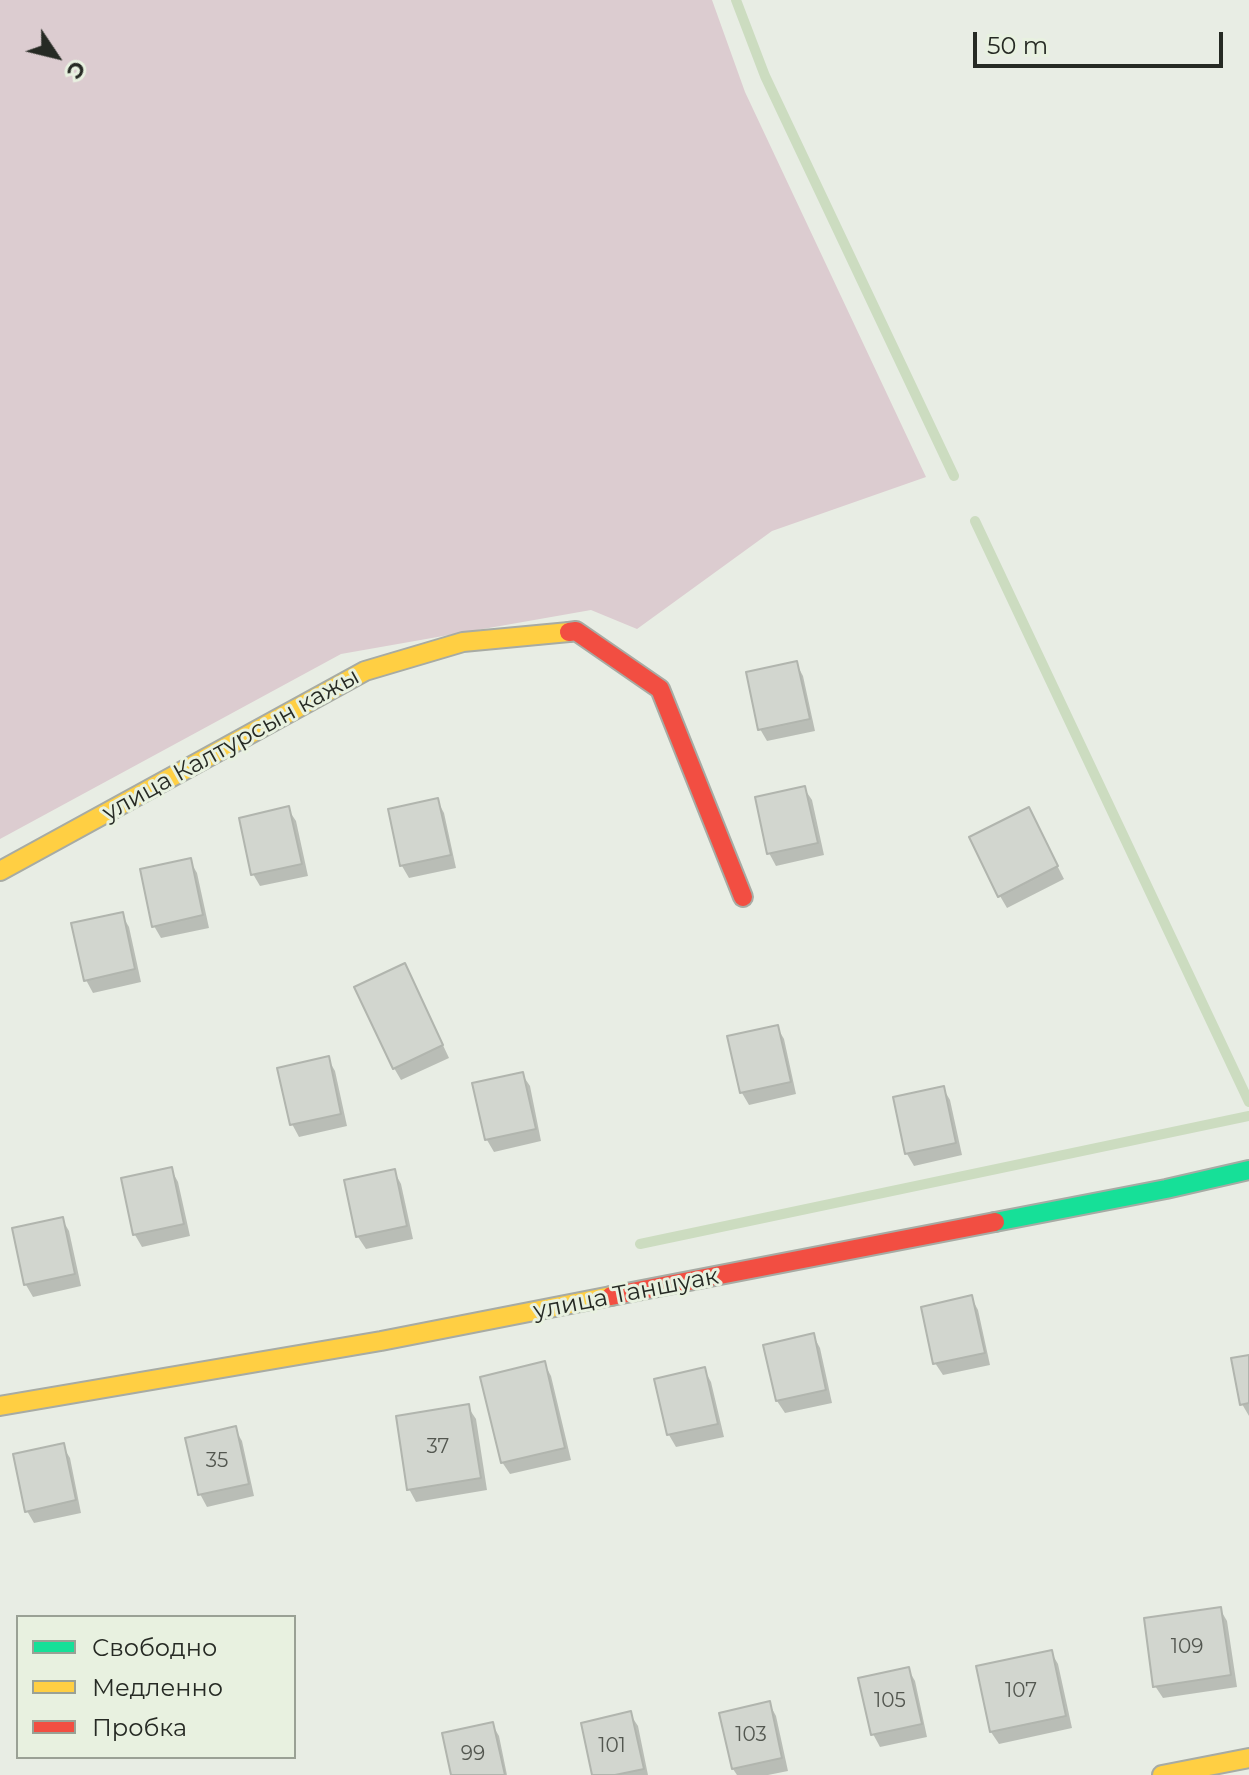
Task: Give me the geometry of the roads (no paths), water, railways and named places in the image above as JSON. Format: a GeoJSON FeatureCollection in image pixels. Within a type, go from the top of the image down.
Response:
{"type":"FeatureCollection","features":[{"type":"Feature","properties":{"kind":"street","name":"улица Калтурсын кажы"},"geometry":{"type":"LineString","coordinates":[[0,871],[365,671],[463,642],[576,631],[660,689],[743,897]]}},
{"type":"Feature","properties":{"kind":"street","name":"улица Таншуак"},"geometry":{"type":"LineString","coordinates":[[0,1406],[381,1341],[1166,1189],[1249,1170]]}},
{"type":"Feature","properties":{"kind":"street"},"geometry":{"type":"LineString","coordinates":[[1162,1775],[1249,1758]]}},
{"type":"Feature","properties":{"kind":"waterway"},"geometry":{"type":"LineString","coordinates":[[736,0],[765,76],[954,476]]}},
{"type":"Feature","properties":{"kind":"waterway"},"geometry":{"type":"LineString","coordinates":[[975,521],[1249,1102]]}},
{"type":"Feature","properties":{"kind":"waterway"},"geometry":{"type":"LineString","coordinates":[[640,1244],[1249,1116]]}}]}
